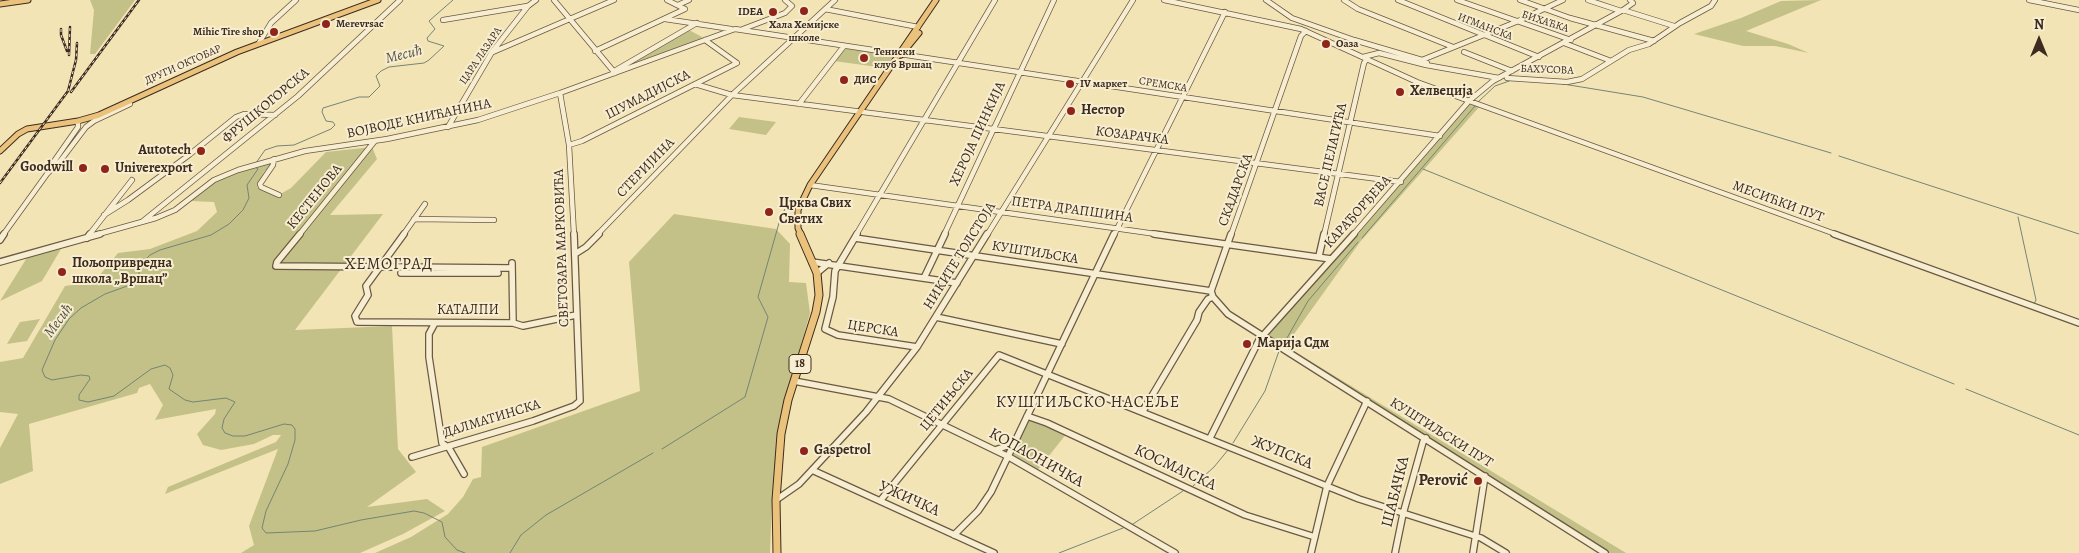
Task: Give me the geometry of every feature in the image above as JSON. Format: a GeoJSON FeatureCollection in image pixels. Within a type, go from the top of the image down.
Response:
{"type":"FeatureCollection","features":[{"type":"Feature","properties":{"kind":"main road"},"geometry":{"type":"LineString","coordinates":[[0,4],[28,0]]}},
{"type":"Feature","properties":{"kind":"main road","name":"ДРУГИ ОКТОБАР"},"geometry":{"type":"LineString","coordinates":[[0,151],[18,134],[27,130],[78,121],[99,115],[259,43],[378,0]]}},
{"type":"Feature","properties":{"kind":"main road","name":"18"},"geometry":{"type":"LineString","coordinates":[[901,55],[902,50],[936,0]]}},
{"type":"Feature","properties":{"kind":"main road","name":"18"},"geometry":{"type":"LineString","coordinates":[[777,553],[776,500],[778,449],[785,412],[817,307],[819,287],[817,273],[800,235],[797,222],[800,204],[810,185],[941,0]]}},
{"type":"Feature","properties":{"kind":"street"},"geometry":{"type":"LineString","coordinates":[[259,43],[271,23],[296,0]]}},
{"type":"Feature","properties":{"kind":"street","name":"ФРУШКОГОРСКА"},"geometry":{"type":"LineString","coordinates":[[141,223],[298,96],[400,0]]}},
{"type":"Feature","properties":{"kind":"street","name":"ЦАРА ЛАЗАРА"},"geometry":{"type":"LineString","coordinates":[[448,127],[492,52],[528,6],[536,0]]}},
{"type":"Feature","properties":{"kind":"street"},"geometry":{"type":"LineString","coordinates":[[554,0],[614,72]]}},
{"type":"Feature","properties":{"kind":"street"},"geometry":{"type":"LineString","coordinates":[[492,52],[614,0]]}},
{"type":"Feature","properties":{"kind":"street"},"geometry":{"type":"LineString","coordinates":[[595,50],[685,10],[667,0]]}},
{"type":"Feature","properties":{"kind":"street"},"geometry":{"type":"LineString","coordinates":[[678,5],[689,0]]}},
{"type":"Feature","properties":{"kind":"street"},"geometry":{"type":"LineString","coordinates":[[665,19],[742,30],[785,13],[792,6],[785,0]]}},
{"type":"Feature","properties":{"kind":"street","name":"СТЕРИЈИНА"},"geometry":{"type":"LineString","coordinates":[[575,254],[586,247],[732,95],[834,0]]}},
{"type":"Feature","properties":{"kind":"street"},"geometry":{"type":"LineString","coordinates":[[838,264],[995,0]]}},
{"type":"Feature","properties":{"kind":"street","name":"ХЕРОЈА ПИНКИЈА"},"geometry":{"type":"LineString","coordinates":[[924,278],[1054,0]]}},
{"type":"Feature","properties":{"kind":"street","name":"НИКИТЕ ТОЛСТОЈА"},"geometry":{"type":"LineString","coordinates":[[776,500],[799,484],[812,470],[878,397],[917,348],[1133,0]]}},
{"type":"Feature","properties":{"kind":"street"},"geometry":{"type":"LineString","coordinates":[[1164,0],[1225,12],[1291,21],[1426,65],[1498,79]]}},
{"type":"Feature","properties":{"kind":"street"},"geometry":{"type":"LineString","coordinates":[[1266,0],[1306,31],[1372,64]]}},
{"type":"Feature","properties":{"kind":"street"},"geometry":{"type":"LineString","coordinates":[[1344,0],[1358,9],[1453,47]]}},
{"type":"Feature","properties":{"kind":"street","name":"ИГМАНСКА"},"geometry":{"type":"LineString","coordinates":[[1398,0],[1539,57]]}},
{"type":"Feature","properties":{"kind":"street","name":"БИХАЋКА"},"geometry":{"type":"LineString","coordinates":[[1457,0],[1571,40]]}},
{"type":"Feature","properties":{"kind":"street"},"geometry":{"type":"LineString","coordinates":[[1520,0],[1596,26],[1654,41]]}},
{"type":"Feature","properties":{"kind":"street"},"geometry":{"type":"LineString","coordinates":[[1422,60],[1516,22],[1563,0]]}},
{"type":"Feature","properties":{"kind":"street"},"geometry":{"type":"LineString","coordinates":[[1588,0],[1674,26]]}},
{"type":"Feature","properties":{"kind":"street"},"geometry":{"type":"LineString","coordinates":[[1507,76],[1622,11],[1633,3],[1631,0]]}},
{"type":"Feature","properties":{"kind":"street"},"geometry":{"type":"LineString","coordinates":[[1611,61],[1629,50],[1654,41],[1674,26],[1712,6],[1715,0]]}},
{"type":"Feature","properties":{"kind":"street"},"geometry":{"type":"LineString","coordinates":[[2029,0],[2079,10]]}},
{"type":"Feature","properties":{"kind":"street"},"geometry":{"type":"LineString","coordinates":[[443,20],[528,6]]}},
{"type":"Feature","properties":{"kind":"street"},"geometry":{"type":"LineString","coordinates":[[825,9],[918,27]]}},
{"type":"Feature","properties":{"kind":"street"},"geometry":{"type":"LineString","coordinates":[[954,535],[986,500],[1028,416],[1094,274],[1225,12]]}},
{"type":"Feature","properties":{"kind":"street","name":"ВОЈВОДЕ КНИЋАНИНА"},"geometry":{"type":"LineString","coordinates":[[614,72],[697,24]]}},
{"type":"Feature","properties":{"kind":"street","name":"ВОЈВОДЕ КНИЋАНИНА"},"geometry":{"type":"LineString","coordinates":[[0,262],[168,214],[214,180],[249,166],[305,151],[374,142],[478,120],[560,93],[733,30]]}},
{"type":"Feature","properties":{"kind":"street","name":"СРЕМСКА"},"geometry":{"type":"LineString","coordinates":[[742,30],[1440,136]]}},
{"type":"Feature","properties":{"kind":"street","name":"СКАДАРСКА"},"geometry":{"type":"LineString","coordinates":[[1143,412],[1197,320],[1199,312],[1212,294],[1301,36],[1306,31]]}},
{"type":"Feature","properties":{"kind":"street","name":"ШУМАДИЈСКА"},"geometry":{"type":"LineString","coordinates":[[569,145],[582,141],[737,63],[705,40]]}},
{"type":"Feature","properties":{"kind":"street"},"geometry":{"type":"LineString","coordinates":[[500,43],[511,45]]}},
{"type":"Feature","properties":{"kind":"street","name":"БИХАЋКА"},"geometry":{"type":"LineString","coordinates":[[1564,43],[1611,61]]}},
{"type":"Feature","properties":{"kind":"street"},"geometry":{"type":"LineString","coordinates":[[799,104],[844,46]]}},
{"type":"Feature","properties":{"kind":"street"},"geometry":{"type":"LineString","coordinates":[[1365,60],[1380,49],[1422,60],[1427,63],[1426,65]]}},
{"type":"Feature","properties":{"kind":"street"},"geometry":{"type":"LineString","coordinates":[[1464,52],[1514,71],[1519,78]]}},
{"type":"Feature","properties":{"kind":"street","name":"МЕСИЋКИ ПУТ"},"geometry":{"type":"LineString","coordinates":[[1365,60],[1417,82],[2079,323]]}},
{"type":"Feature","properties":{"kind":"street","name":"ВАСЕ ПЕЛАГИЋА"},"geometry":{"type":"LineString","coordinates":[[1318,256],[1365,60]]}},
{"type":"Feature","properties":{"kind":"street","name":"БАХУСОВА"},"geometry":{"type":"LineString","coordinates":[[1498,79],[1507,76],[1567,82],[1586,78],[1611,61]]}},
{"type":"Feature","properties":{"kind":"street"},"geometry":{"type":"LineString","coordinates":[[630,62],[636,65]]}},
{"type":"Feature","properties":{"kind":"street","name":"КАРАЂОРЂЕВА"},"geometry":{"type":"LineString","coordinates":[[1210,438],[1262,336],[1401,182],[1469,101],[1498,79]]}},
{"type":"Feature","properties":{"kind":"street"},"geometry":{"type":"LineString","coordinates":[[695,84],[732,95]]}},
{"type":"Feature","properties":{"kind":"street"},"geometry":{"type":"LineString","coordinates":[[56,160],[65,155],[90,124],[149,92]]}},
{"type":"Feature","properties":{"kind":"street","name":"СВЕТОЗАРА МАРКОВИЋА"},"geometry":{"type":"LineString","coordinates":[[560,93],[569,145],[575,254],[580,400],[578,403]]}},
{"type":"Feature","properties":{"kind":"street","name":"КОЗАРАЧКА"},"geometry":{"type":"LineString","coordinates":[[732,95],[1401,182]]}},
{"type":"Feature","properties":{"kind":"street"},"geometry":{"type":"LineString","coordinates":[[104,215],[136,195],[236,117],[244,114],[275,115]]}},
{"type":"Feature","properties":{"kind":"street"},"geometry":{"type":"LineString","coordinates":[[0,240],[78,127],[78,121]]}},
{"type":"Feature","properties":{"kind":"street","name":"КЕСТЕНОВА"},"geometry":{"type":"LineString","coordinates":[[374,142],[277,262],[276,266],[380,267]]}},
{"type":"Feature","properties":{"kind":"street"},"geometry":{"type":"LineString","coordinates":[[274,159],[273,165],[260,184],[261,187],[279,195]]}},
{"type":"Feature","properties":{"kind":"street"},"geometry":{"type":"LineString","coordinates":[[87,238],[132,180]]}},
{"type":"Feature","properties":{"kind":"street","name":"ПЕТРА ДРАПШИНА"},"geometry":{"type":"LineString","coordinates":[[810,185],[1330,259]]}},
{"type":"Feature","properties":{"kind":"street"},"geometry":{"type":"LineString","coordinates":[[380,267],[426,204]]}},
{"type":"Feature","properties":{"kind":"street"},"geometry":{"type":"LineString","coordinates":[[414,219],[494,220]]}},
{"type":"Feature","properties":{"kind":"street","name":"КУШТИЉСКА"},"geometry":{"type":"LineString","coordinates":[[855,238],[974,255],[1212,294]]}},
{"type":"Feature","properties":{"kind":"street"},"geometry":{"type":"LineString","coordinates":[[812,262],[838,264],[957,284]]}},
{"type":"Feature","properties":{"kind":"street"},"geometry":{"type":"LineString","coordinates":[[817,273],[829,263]]}},
{"type":"Feature","properties":{"kind":"street","name":"ЦЕРСКА"},"geometry":{"type":"LineString","coordinates":[[838,264],[835,271],[833,297],[826,330],[838,335],[917,348]]}},
{"type":"Feature","properties":{"kind":"street"},"geometry":{"type":"LineString","coordinates":[[380,267],[470,268],[512,265],[513,322]]}},
{"type":"Feature","properties":{"kind":"street","name":"КАТАЛПИ"},"geometry":{"type":"LineString","coordinates":[[380,267],[366,288],[368,295],[355,316],[357,322],[513,322],[520,326],[529,326],[576,315]]}},
{"type":"Feature","properties":{"kind":"street"},"geometry":{"type":"LineString","coordinates":[[466,273],[470,268]]}},
{"type":"Feature","properties":{"kind":"street"},"geometry":{"type":"LineString","coordinates":[[400,273],[498,273]]}},
{"type":"Feature","properties":{"kind":"street"},"geometry":{"type":"LineString","coordinates":[[1212,294],[1228,314],[1262,336]]}},
{"type":"Feature","properties":{"kind":"street"},"geometry":{"type":"LineString","coordinates":[[936,317],[1062,344]]}},
{"type":"Feature","properties":{"kind":"street"},"geometry":{"type":"LineString","coordinates":[[435,323],[429,334],[429,357],[442,443],[446,446],[464,474]]}},
{"type":"Feature","properties":{"kind":"street","name":"КУШТИЉСКИ ПУТ"},"geometry":{"type":"LineString","coordinates":[[1262,336],[1605,553]]}},
{"type":"Feature","properties":{"kind":"street","name":"ЦЕТИЊСКА"},"geometry":{"type":"LineString","coordinates":[[880,501],[944,425],[999,355],[1048,373]]}},
{"type":"Feature","properties":{"kind":"street","name":"ЖУПСКА"},"geometry":{"type":"LineString","coordinates":[[1048,373],[1327,486],[1403,514],[1475,536],[1506,553]]}},
{"type":"Feature","properties":{"kind":"street","name":"КОПАОНИЧКА"},"geometry":{"type":"LineString","coordinates":[[794,381],[889,399],[995,450],[1175,553]]}},
{"type":"Feature","properties":{"kind":"street"},"geometry":{"type":"LineString","coordinates":[[1311,553],[1327,486],[1367,401]]}},
{"type":"Feature","properties":{"kind":"street","name":"ДАЛМАТИНСКА"},"geometry":{"type":"LineString","coordinates":[[412,457],[533,421],[578,403]]}},
{"type":"Feature","properties":{"kind":"street","name":"КОСМАЈСКА"},"geometry":{"type":"LineString","coordinates":[[1028,416],[1047,423],[1245,515],[1315,537]]}},
{"type":"Feature","properties":{"kind":"street","name":"ШАБАЧКА"},"geometry":{"type":"LineString","coordinates":[[1395,553],[1403,514],[1423,442],[1426,438]]}},
{"type":"Feature","properties":{"kind":"street"},"geometry":{"type":"LineString","coordinates":[[995,450],[1014,443]]}},
{"type":"Feature","properties":{"kind":"street","name":"УЖИЧКА"},"geometry":{"type":"LineString","coordinates":[[812,470],[994,553]]}},
{"type":"Feature","properties":{"kind":"street"},"geometry":{"type":"LineString","coordinates":[[1473,553],[1485,476]]}},
{"type":"Feature","properties":{"kind":"shaded area"},"geometry":{"type":"Polygon","coordinates":[[[90,0],[135,0],[95,54],[90,54],[94,10],[90,0]]]}},
{"type":"Feature","properties":{"kind":"shaded area"},"geometry":{"type":"Polygon","coordinates":[[[1821,0],[1746,31],[1788,44],[1809,53],[1775,46],[1743,46],[1694,34],[1741,18],[1781,1],[1821,0]]]}},
{"type":"Feature","properties":{"kind":"shaded area"},"geometry":{"type":"Polygon","coordinates":[[[689,30],[704,38],[636,62],[636,61],[689,30]]]}},
{"type":"Feature","properties":{"kind":"shaded area","name":"Тениски клуб Вршац"},"geometry":{"type":"Polygon","coordinates":[[[846,48],[894,55],[885,68],[834,61],[846,48]]]}},
{"type":"Feature","properties":{"kind":"shaded area"},"geometry":{"type":"Polygon","coordinates":[[[1470,102],[1480,106],[1360,242],[1284,348],[1287,347],[1626,553],[1606,553],[1262,336],[1470,102]]]}},
{"type":"Feature","properties":{"kind":"shaded area"},"geometry":{"type":"Polygon","coordinates":[[[739,117],[776,122],[766,135],[729,129],[739,117]]]}},
{"type":"Feature","properties":{"kind":"shaded area"},"geometry":{"type":"Polygon","coordinates":[[[372,147],[377,159],[330,215],[383,214],[295,330],[392,326],[398,449],[416,472],[367,507],[427,499],[445,511],[403,534],[360,553],[241,553],[254,545],[249,526],[278,449],[165,494],[168,487],[276,442],[281,435],[273,435],[254,444],[221,450],[203,445],[197,434],[215,414],[216,409],[155,420],[163,405],[150,384],[139,388],[137,393],[29,424],[33,471],[0,484],[0,448],[18,414],[0,412],[0,362],[23,358],[65,286],[94,282],[118,253],[150,249],[197,231],[217,212],[214,202],[191,201],[211,183],[242,170],[269,163],[271,165],[264,172],[257,187],[277,196],[291,188],[326,152],[372,147]]]}},
{"type":"Feature","properties":{"kind":"shaded area"},"geometry":{"type":"Polygon","coordinates":[[[674,214],[776,229],[790,244],[789,282],[806,283],[810,313],[782,413],[772,499],[770,553],[375,553],[411,537],[448,514],[463,497],[473,479],[481,477],[482,447],[640,391],[629,262],[674,214]]]}},
{"type":"Feature","properties":{"kind":"shaded area"},"geometry":{"type":"Polygon","coordinates":[[[61,249],[42,281],[0,301],[28,256],[61,249]]]}},
{"type":"Feature","properties":{"kind":"shaded area"},"geometry":{"type":"Polygon","coordinates":[[[40,319],[27,341],[7,344],[20,322],[40,319]]]}},
{"type":"Feature","properties":{"kind":"shaded area"},"geometry":{"type":"Polygon","coordinates":[[[1029,419],[1067,433],[1037,471],[1012,455],[1029,419]]]}},
{"type":"Feature","properties":{"kind":"waterway","name":"Месић"},"geometry":{"type":"LineString","coordinates":[[256,163],[265,150],[277,146],[294,145],[331,129],[335,125],[333,122],[326,121],[322,112],[323,108],[359,97],[369,97],[380,86],[376,76],[381,71],[389,67],[424,63],[429,60],[444,46],[428,41],[427,38],[435,29],[429,21],[453,0]]}},
{"type":"Feature","properties":{"kind":"waterway"},"geometry":{"type":"LineString","coordinates":[[1478,102],[1495,86],[1512,80]]}},
{"type":"Feature","properties":{"kind":"waterway"},"geometry":{"type":"LineString","coordinates":[[1563,84],[1643,97],[1831,153]]}},
{"type":"Feature","properties":{"kind":"waterway"},"geometry":{"type":"LineString","coordinates":[[1362,238],[1475,106]]}},
{"type":"Feature","properties":{"kind":"waterway"},"geometry":{"type":"LineString","coordinates":[[1839,156],[2079,234]]}},
{"type":"Feature","properties":{"kind":"waterway","name":"Месић"},"geometry":{"type":"LineString","coordinates":[[255,167],[258,169],[247,185],[249,198],[243,210],[229,224],[211,235],[160,250],[150,255],[142,263],[137,280],[130,285],[105,294],[81,308],[69,319],[55,340],[42,370],[45,377],[52,380],[81,375],[89,376],[90,379],[79,395],[79,400],[88,402],[114,396],[151,369],[165,365],[170,368],[173,375],[169,389],[185,400],[193,402],[226,398],[235,402],[224,419],[222,428],[225,433],[233,436],[245,436],[284,424],[292,425],[295,429],[295,440],[288,464],[266,511],[262,528],[266,533],[315,531],[361,520],[414,511],[424,513],[442,522],[445,537],[457,550],[465,553]]}},
{"type":"Feature","properties":{"kind":"waterway"},"geometry":{"type":"LineString","coordinates":[[1423,169],[1954,384]]}},
{"type":"Feature","properties":{"kind":"waterway"},"geometry":{"type":"LineString","coordinates":[[662,449],[745,397],[768,317],[758,297],[779,223],[790,197]]}},
{"type":"Feature","properties":{"kind":"waterway"},"geometry":{"type":"LineString","coordinates":[[2018,217],[2036,300],[2034,304]]}},
{"type":"Feature","properties":{"kind":"waterway"},"geometry":{"type":"LineString","coordinates":[[1283,345],[1308,301],[1358,242]]}},
{"type":"Feature","properties":{"kind":"waterway"},"geometry":{"type":"LineString","coordinates":[[1233,443],[1265,391],[1279,351]]}},
{"type":"Feature","properties":{"kind":"waterway"},"geometry":{"type":"LineString","coordinates":[[1966,389],[2079,435]]}},
{"type":"Feature","properties":{"kind":"waterway"},"geometry":{"type":"LineString","coordinates":[[1193,486],[1214,467],[1228,450]]}},
{"type":"Feature","properties":{"kind":"waterway"},"geometry":{"type":"LineString","coordinates":[[510,553],[521,535],[546,515],[653,453]]}},
{"type":"Feature","properties":{"kind":"waterway"},"geometry":{"type":"LineString","coordinates":[[1133,524],[1183,491]]}},
{"type":"Feature","properties":{"kind":"waterway"},"geometry":{"type":"LineString","coordinates":[[1059,553],[1123,528]]}},
{"type":"Feature","properties":{"kind":"railway"},"geometry":{"type":"LineString","coordinates":[[71,92],[139,0]]}},
{"type":"Feature","properties":{"kind":"railway"},"geometry":{"type":"LineString","coordinates":[[69,55],[70,27]]}},
{"type":"Feature","properties":{"kind":"railway"},"geometry":{"type":"LineString","coordinates":[[61,29],[61,35],[67,51]]}},
{"type":"Feature","properties":{"kind":"railway"},"geometry":{"type":"LineString","coordinates":[[0,183],[68,91],[76,60],[77,43]]}},
{"type":"Feature","properties":{"kind":"place","name":"Хала Хемијске школе"},"geometry":{"type":"Point","coordinates":[804,11]}},
{"type":"Feature","properties":{"kind":"place","name":"IDEA"},"geometry":{"type":"Point","coordinates":[773,12]}},
{"type":"Feature","properties":{"kind":"place","name":"Merevrsac"},"geometry":{"type":"Point","coordinates":[326,24]}},
{"type":"Feature","properties":{"kind":"place","name":"Mihic Tire shop"},"geometry":{"type":"Point","coordinates":[274,32]}},
{"type":"Feature","properties":{"kind":"place","name":"Оаза"},"geometry":{"type":"Point","coordinates":[1326,44]}},
{"type":"Feature","properties":{"kind":"place","name":"Тениски клуб Вршац"},"geometry":{"type":"Point","coordinates":[864,58]}},
{"type":"Feature","properties":{"kind":"place","name":"ДИС"},"geometry":{"type":"Point","coordinates":[844,80]}},
{"type":"Feature","properties":{"kind":"place","name":"IV маркет"},"geometry":{"type":"Point","coordinates":[1070,84]}},
{"type":"Feature","properties":{"kind":"place","name":"Хелвеција"},"geometry":{"type":"Point","coordinates":[1400,92]}},
{"type":"Feature","properties":{"kind":"place","name":"Нестор"},"geometry":{"type":"Point","coordinates":[1071,111]}},
{"type":"Feature","properties":{"kind":"place","name":"Autotech"},"geometry":{"type":"Point","coordinates":[201,151]}},
{"type":"Feature","properties":{"kind":"place","name":"Goodwill"},"geometry":{"type":"Point","coordinates":[83,168]}},
{"type":"Feature","properties":{"kind":"place","name":"Univerexport"},"geometry":{"type":"Point","coordinates":[105,169]}},
{"type":"Feature","properties":{"kind":"place","name":"Црква Свих Светих"},"geometry":{"type":"Point","coordinates":[769,212]}},
{"type":"Feature","properties":{"kind":"place","name":"Пољопривредна школа „Вршац”"},"geometry":{"type":"Point","coordinates":[62,272]}},
{"type":"Feature","properties":{"kind":"place","name":"Марија Сдм"},"geometry":{"type":"Point","coordinates":[1247,344]}},
{"type":"Feature","properties":{"kind":"place","name":"Gaspetrol"},"geometry":{"type":"Point","coordinates":[804,451]}},
{"type":"Feature","properties":{"kind":"place","name":"Perović"},"geometry":{"type":"Point","coordinates":[1478,481]}},
{"type":"Feature","properties":{"kind":"district","name":"ХЕМОГРАД"},"geometry":{"type":"Point","coordinates":[389,265]}},
{"type":"Feature","properties":{"kind":"district","name":"КУШТИЉСКО НАСЕЉЕ"},"geometry":{"type":"Point","coordinates":[1088,403]}}]}
